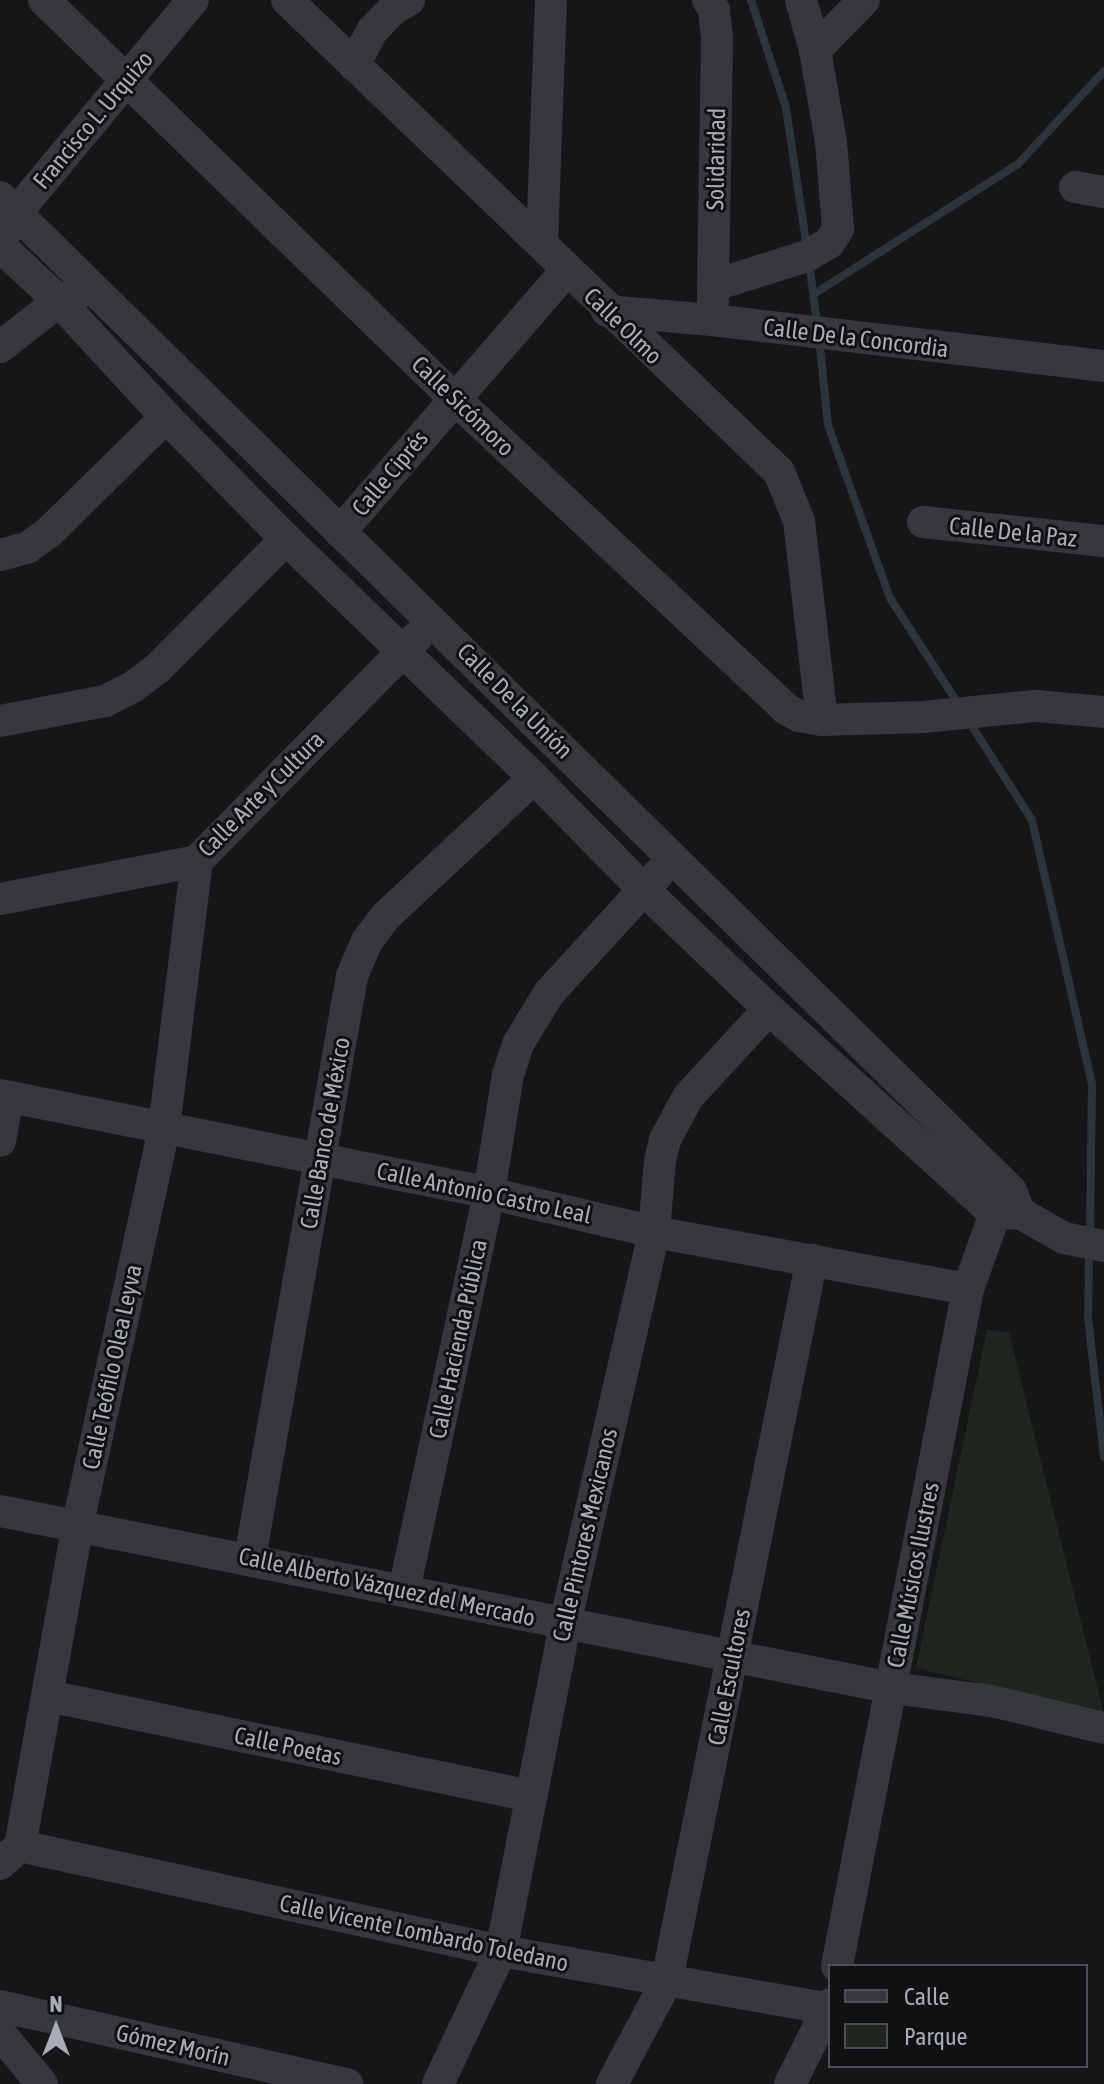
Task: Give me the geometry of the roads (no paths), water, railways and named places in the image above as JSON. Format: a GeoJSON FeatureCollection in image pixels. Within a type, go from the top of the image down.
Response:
{"type":"FeatureCollection","features":[{"type":"Feature","properties":{"kind":"street","name":"Calle Sicómoro"},"geometry":{"type":"LineString","coordinates":[[44,0],[454,398],[764,692],[799,716],[822,720],[923,717],[1036,706],[1104,712]]}},
{"type":"Feature","properties":{"kind":"street","name":"Francisco L. Urquizo"},"geometry":{"type":"LineString","coordinates":[[0,246],[8,205],[126,80],[193,0]]}},
{"type":"Feature","properties":{"kind":"street","name":"Calle Olmo"},"geometry":{"type":"LineString","coordinates":[[287,0],[542,243],[607,311],[779,472],[789,489],[799,521],[822,720]]}},
{"type":"Feature","properties":{"kind":"street"},"geometry":{"type":"LineString","coordinates":[[354,65],[373,30],[394,8],[409,0]]}},
{"type":"Feature","properties":{"kind":"street"},"geometry":{"type":"LineString","coordinates":[[542,243],[551,0]]}},
{"type":"Feature","properties":{"kind":"street","name":"Solidaridad"},"geometry":{"type":"LineString","coordinates":[[708,0],[714,10],[717,37],[712,320]]}},
{"type":"Feature","properties":{"kind":"street"},"geometry":{"type":"LineString","coordinates":[[715,285],[807,256],[829,243],[838,229],[831,142],[815,50],[801,0]]}},
{"type":"Feature","properties":{"kind":"street"},"geometry":{"type":"LineString","coordinates":[[815,50],[864,0]]}},
{"type":"Feature","properties":{"kind":"street","name":"Calle De la Unión"},"geometry":{"type":"LineString","coordinates":[[8,205],[675,858],[1009,1206]]}},
{"type":"Feature","properties":{"kind":"street","name":"Calle De la Unión"},"geometry":{"type":"LineString","coordinates":[[0,246],[59,301],[166,417],[286,539],[769,1009],[1009,1206],[1064,1238],[1104,1246]]}},
{"type":"Feature","properties":{"kind":"street","name":"Calle Ciprés"},"geometry":{"type":"LineString","coordinates":[[340,532],[566,271]]}},
{"type":"Feature","properties":{"kind":"street"},"geometry":{"type":"LineString","coordinates":[[0,347],[59,301],[93,288]]}},
{"type":"Feature","properties":{"kind":"street","name":"Calle De la Concordia"},"geometry":{"type":"LineString","coordinates":[[607,311],[712,320],[869,341],[1104,366]]}},
{"type":"Feature","properties":{"kind":"street"},"geometry":{"type":"LineString","coordinates":[[0,555],[27,548],[48,533],[166,417]]}},
{"type":"Feature","properties":{"kind":"street","name":"Calle De la Paz"},"geometry":{"type":"LineString","coordinates":[[923,522],[1104,541]]}},
{"type":"Feature","properties":{"kind":"street"},"geometry":{"type":"LineString","coordinates":[[0,721],[105,701],[134,686],[158,668],[286,539]]}},
{"type":"Feature","properties":{"kind":"street","name":"Calle Arte y Cultura"},"geometry":{"type":"LineString","coordinates":[[0,899],[197,861],[434,621]]}},
{"type":"Feature","properties":{"kind":"street","name":"Calle Banco de México"},"geometry":{"type":"LineString","coordinates":[[250,1558],[352,976],[367,941],[386,916],[534,778]]}},
{"type":"Feature","properties":{"kind":"street","name":"Calle Hacienda Pública"},"geometry":{"type":"LineString","coordinates":[[404,1590],[489,1193],[508,1075],[518,1044],[549,993],[675,858]]}},
{"type":"Feature","properties":{"kind":"street","name":"Calle Teófilo Olea Leyva"},"geometry":{"type":"LineString","coordinates":[[10,1855],[48,1696],[77,1528],[164,1128],[197,861]]}},
{"type":"Feature","properties":{"kind":"street","name":"Calle Pintores Mexicanos"},"geometry":{"type":"LineString","coordinates":[[438,2084],[501,1951],[565,1624],[654,1232],[660,1160],[675,1117],[688,1097],[769,1009]]}},
{"type":"Feature","properties":{"kind":"street"},"geometry":{"type":"LineString","coordinates":[[0,1141],[4,1096]]}},
{"type":"Feature","properties":{"kind":"street","name":"Calle Antonio Castro Leal"},"geometry":{"type":"LineString","coordinates":[[4,1096],[489,1193],[654,1232],[968,1289]]}},
{"type":"Feature","properties":{"kind":"street","name":"Calle Músicos Ilustres"},"geometry":{"type":"LineString","coordinates":[[837,1964],[968,1289],[1009,1206]]}},
{"type":"Feature","properties":{"kind":"street","name":"Calle Escultores"},"geometry":{"type":"LineString","coordinates":[[612,2084],[667,1980],[812,1259]]}},
{"type":"Feature","properties":{"kind":"street","name":"Calle Alberto Vázquez del Mercado"},"geometry":{"type":"LineString","coordinates":[[0,1511],[77,1528],[250,1558],[892,1688],[992,1701],[1104,1728]]}},
{"type":"Feature","properties":{"kind":"street","name":"Calle Poetas"},"geometry":{"type":"LineString","coordinates":[[48,1696],[529,1796]]}},
{"type":"Feature","properties":{"kind":"street","name":"Calle Vicente Lombardo Toledano"},"geometry":{"type":"LineString","coordinates":[[10,1855],[501,1951],[828,2007]]}},
{"type":"Feature","properties":{"kind":"street","name":"Gómez Morín"},"geometry":{"type":"LineString","coordinates":[[0,2006],[347,2084]]}},
{"type":"Feature","properties":{"kind":"street"},"geometry":{"type":"LineString","coordinates":[[790,2084],[828,2011]]}},
{"type":"Feature","properties":{"kind":"street"},"geometry":{"type":"LineString","coordinates":[[0,2033],[42,2084]]}},
{"type":"Feature","properties":{"kind":"waterway"},"geometry":{"type":"LineString","coordinates":[[751,0],[786,108],[807,249]]}},
{"type":"Feature","properties":{"kind":"waterway"},"geometry":{"type":"LineString","coordinates":[[814,294],[1018,164],[1104,71]]}},
{"type":"Feature","properties":{"kind":"waterway"},"geometry":{"type":"LineString","coordinates":[[809,262],[817,324]]}},
{"type":"Feature","properties":{"kind":"waterway"},"geometry":{"type":"LineString","coordinates":[[819,338],[828,425],[890,598],[959,705]]}},
{"type":"Feature","properties":{"kind":"waterway"},"geometry":{"type":"LineString","coordinates":[[968,720],[1032,820],[1092,1085],[1090,1237]]}},
{"type":"Feature","properties":{"kind":"waterway"},"geometry":{"type":"LineString","coordinates":[[1089,1250],[1088,1318],[1104,1457]]}}]}
